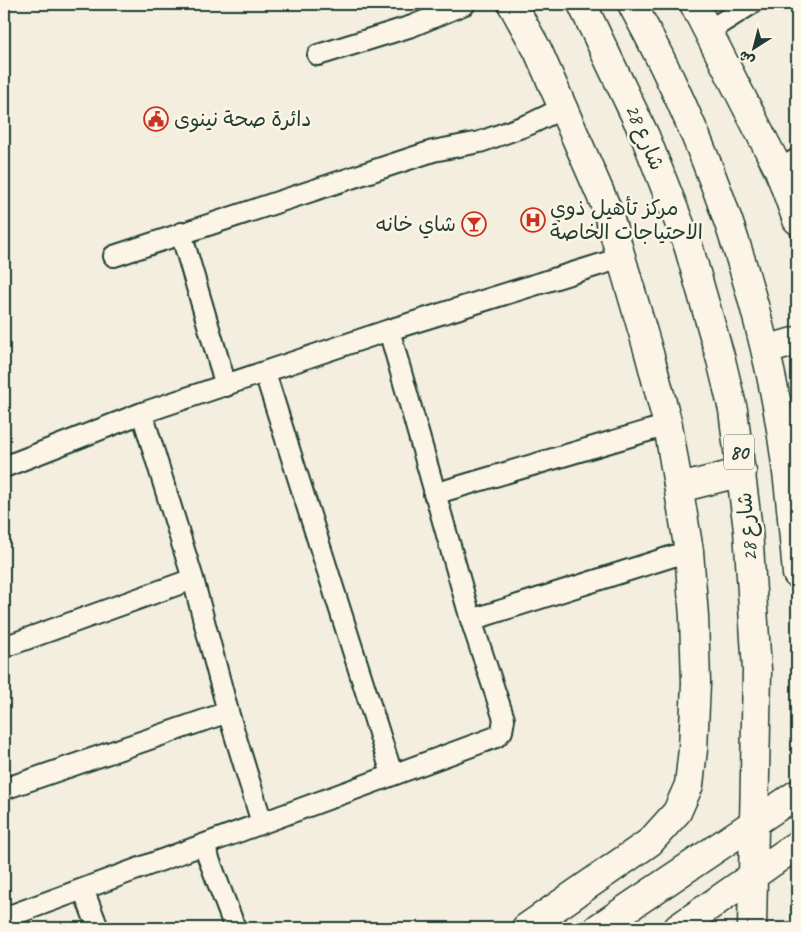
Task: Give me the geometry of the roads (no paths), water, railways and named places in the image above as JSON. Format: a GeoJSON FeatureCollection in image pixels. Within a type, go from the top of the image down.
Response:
{"type":"FeatureCollection","features":[{"type":"Feature","properties":{"kind":"main road"},"geometry":{"type":"LineString","coordinates":[[512,4],[538,51],[607,209],[668,425],[689,551],[696,683],[693,749],[689,785],[677,812],[650,842],[526,928]]}},
{"type":"Feature","properties":{"kind":"main road","name":"شارع 28"},"geometry":{"type":"LineString","coordinates":[[582,4],[645,136],[688,245],[722,360],[733,410],[742,472],[754,608],[757,670],[752,928]]}},
{"type":"Feature","properties":{"kind":"main road","name":"شارع 28"},"geometry":{"type":"LineString","coordinates":[[632,4],[690,121],[733,234],[766,350],[785,463],[797,574]]}},
{"type":"Feature","properties":{"kind":"main road"},"geometry":{"type":"LineString","coordinates":[[694,4],[708,32],[788,165],[797,220]]}},
{"type":"Feature","properties":{"kind":"main road"},"geometry":{"type":"LineString","coordinates":[[766,350],[797,341]]}},
{"type":"Feature","properties":{"kind":"main road"},"geometry":{"type":"LineString","coordinates":[[680,488],[742,472]]}},
{"type":"Feature","properties":{"kind":"main road"},"geometry":{"type":"LineString","coordinates":[[598,928],[797,794]]}},
{"type":"Feature","properties":{"kind":"main road"},"geometry":{"type":"LineString","coordinates":[[678,928],[797,845]]}},
{"type":"Feature","properties":{"kind":"street"},"geometry":{"type":"LineString","coordinates":[[318,55],[412,26],[465,4]]}},
{"type":"Feature","properties":{"kind":"street"},"geometry":{"type":"LineString","coordinates":[[708,32],[751,4]]}},
{"type":"Feature","properties":{"kind":"street"},"geometry":{"type":"LineString","coordinates":[[114,256],[433,151],[480,142],[530,124],[563,108]]}},
{"type":"Feature","properties":{"kind":"street"},"geometry":{"type":"LineString","coordinates":[[181,233],[226,386]]}},
{"type":"Feature","properties":{"kind":"street"},"geometry":{"type":"LineString","coordinates":[[4,467],[142,413],[389,330],[621,258]]}},
{"type":"Feature","properties":{"kind":"street"},"geometry":{"type":"LineString","coordinates":[[4,918],[496,737],[502,732],[504,719],[471,620],[389,330]]}},
{"type":"Feature","properties":{"kind":"street"},"geometry":{"type":"LineString","coordinates":[[265,373],[392,774]]}},
{"type":"Feature","properties":{"kind":"street"},"geometry":{"type":"LineString","coordinates":[[142,413],[193,579],[228,712],[262,823]]}},
{"type":"Feature","properties":{"kind":"street"},"geometry":{"type":"LineString","coordinates":[[434,494],[668,425]]}},
{"type":"Feature","properties":{"kind":"street"},"geometry":{"type":"LineString","coordinates":[[471,620],[689,551]]}},
{"type":"Feature","properties":{"kind":"street"},"geometry":{"type":"LineString","coordinates":[[4,647],[193,579]]}},
{"type":"Feature","properties":{"kind":"street"},"geometry":{"type":"LineString","coordinates":[[4,789],[228,712]]}},
{"type":"Feature","properties":{"kind":"street"},"geometry":{"type":"LineString","coordinates":[[204,846],[235,928]]}},
{"type":"Feature","properties":{"kind":"street"},"geometry":{"type":"LineString","coordinates":[[84,889],[98,928]]}},
{"type":"Feature","properties":{"kind":"waterway"},"geometry":{"type":"LineString","coordinates":[[679,4],[684,11]]}},
{"type":"Feature","properties":{"kind":"waterway"},"geometry":{"type":"LineString","coordinates":[[758,158],[770,184]]}},
{"type":"Feature","properties":{"kind":"waterway"},"geometry":{"type":"LineString","coordinates":[[608,180],[617,200]]}},
{"type":"Feature","properties":{"kind":"waterway"},"geometry":{"type":"LineString","coordinates":[[789,226],[797,249]]}},
{"type":"Feature","properties":{"kind":"place","name":"دائرة صحة نينوى"},"geometry":{"type":"Point","coordinates":[156,119]}},
{"type":"Feature","properties":{"kind":"place","name":"مركز تأهيل ذوي الاحتياجات الخاصة"},"geometry":{"type":"Point","coordinates":[533,220]}},
{"type":"Feature","properties":{"kind":"place","name":"شاي خانه"},"geometry":{"type":"Point","coordinates":[474,224]}}]}
